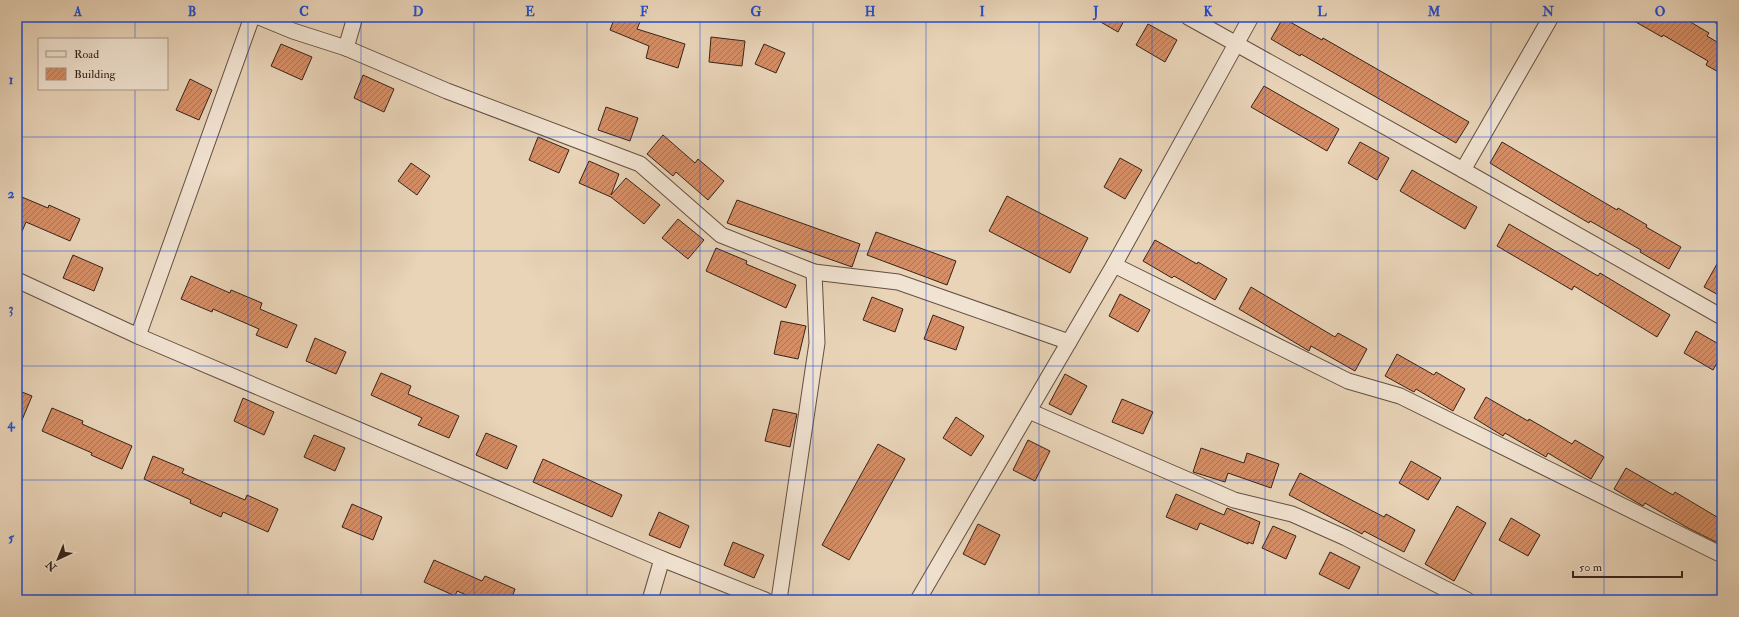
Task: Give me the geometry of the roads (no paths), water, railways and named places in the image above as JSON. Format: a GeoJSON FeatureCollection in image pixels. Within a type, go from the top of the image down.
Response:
{"type":"FeatureCollection","features":[{"type":"Feature","properties":{"kind":"street"},"geometry":{"type":"LineString","coordinates":[[138,336],[252,17]]}},
{"type":"Feature","properties":{"kind":"street"},"geometry":{"type":"LineString","coordinates":[[259,17],[346,48],[447,91],[640,164],[721,235],[814,272],[898,282],[1069,342]]}},
{"type":"Feature","properties":{"kind":"street"},"geometry":{"type":"LineString","coordinates":[[346,48],[355,17]]}},
{"type":"Feature","properties":{"kind":"street"},"geometry":{"type":"LineString","coordinates":[[1188,17],[1463,170],[1722,317]]}},
{"type":"Feature","properties":{"kind":"street"},"geometry":{"type":"LineString","coordinates":[[918,600],[1114,265],[1251,17]]}},
{"type":"Feature","properties":{"kind":"street"},"geometry":{"type":"LineString","coordinates":[[1463,170],[1551,17]]}},
{"type":"Feature","properties":{"kind":"street"},"geometry":{"type":"LineString","coordinates":[[1114,265],[1348,381],[1400,396],[1722,555]]}},
{"type":"Feature","properties":{"kind":"street"},"geometry":{"type":"LineString","coordinates":[[779,600],[817,343],[814,272]]}},
{"type":"Feature","properties":{"kind":"street"},"geometry":{"type":"LineString","coordinates":[[17,280],[138,336],[662,559],[765,600]]}},
{"type":"Feature","properties":{"kind":"street"},"geometry":{"type":"LineString","coordinates":[[1029,411],[1234,500],[1292,514],[1346,538],[1467,600]]}},
{"type":"Feature","properties":{"kind":"street"},"geometry":{"type":"LineString","coordinates":[[650,600],[662,559]]}}]}
